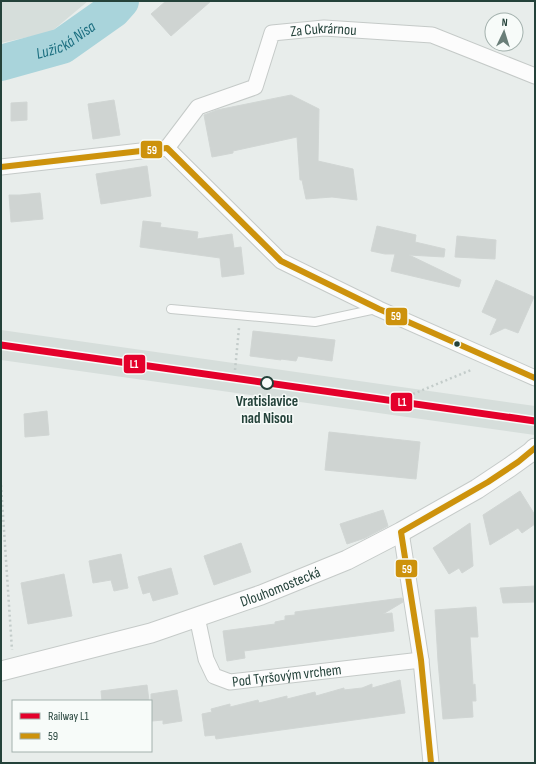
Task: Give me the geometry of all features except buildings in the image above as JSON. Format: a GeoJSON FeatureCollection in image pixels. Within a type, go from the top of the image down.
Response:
{"type":"FeatureCollection","features":[{"type":"Feature","properties":{"kind":"street","name":"Za Cukrárnou"},"geometry":{"type":"LineString","coordinates":[[167,148],[198,107],[255,87],[272,33],[324,28],[432,35],[535,76]]}},
{"type":"Feature","properties":{"kind":"street"},"geometry":{"type":"LineString","coordinates":[[1,167],[167,148],[281,261],[379,309],[535,378]]}},
{"type":"Feature","properties":{"kind":"street","name":"Dlouhomostecká"},"geometry":{"type":"LineString","coordinates":[[7,670],[151,633],[261,595],[347,560],[401,532],[477,489],[532,452],[535,448]]}},
{"type":"Feature","properties":{"kind":"street"},"geometry":{"type":"LineString","coordinates":[[401,532],[421,660],[431,763]]}},
{"type":"Feature","properties":{"kind":"street","name":"Pod Tyršovým vrchem"},"geometry":{"type":"LineString","coordinates":[[197,617],[206,659],[214,676],[230,682],[421,660]]}},
{"type":"Feature","properties":{"kind":"lane"},"geometry":{"type":"LineString","coordinates":[[171,309],[315,322],[379,309]]}},
{"type":"Feature","properties":{"kind":"path"},"geometry":{"type":"LineString","coordinates":[[235,370],[241,315]]}},
{"type":"Feature","properties":{"kind":"path"},"geometry":{"type":"LineString","coordinates":[[412,394],[495,360]]}},
{"type":"Feature","properties":{"kind":"path"},"geometry":{"type":"LineString","coordinates":[[1,485],[7,670]]}},
{"type":"Feature","properties":{"kind":"shaded area"},"geometry":{"type":"Polygon","coordinates":[[[1,1],[88,1],[51,32],[1,43],[1,1]]]}},
{"type":"Feature","properties":{"kind":"shaded area"},"geometry":{"type":"Polygon","coordinates":[[[1,330],[535,406],[535,435],[1,360],[1,330]]]}},
{"type":"Feature","properties":{"kind":"waterway","name":"Lužická Nisa"},"geometry":{"type":"LineString","coordinates":[[1,63],[62,46],[113,10],[121,1]]}},
{"type":"Feature","properties":{"kind":"rail line","name":"L1"},"geometry":{"type":"LineString","coordinates":[[1,345],[535,421]]}},
{"type":"Feature","properties":{"kind":"transit line","name":"59"},"geometry":{"type":"LineString","coordinates":[[1,167],[167,148],[281,261],[379,309],[535,378]]}},
{"type":"Feature","properties":{"kind":"transit line","name":"59"},"geometry":{"type":"LineString","coordinates":[[431,763],[421,660],[401,532],[488,482],[518,462],[535,448]]}},
{"type":"Feature","properties":{"kind":"place","name":"Vratislavice nad Nisou"},"geometry":{"type":"Point","coordinates":[267,383]}}]}
